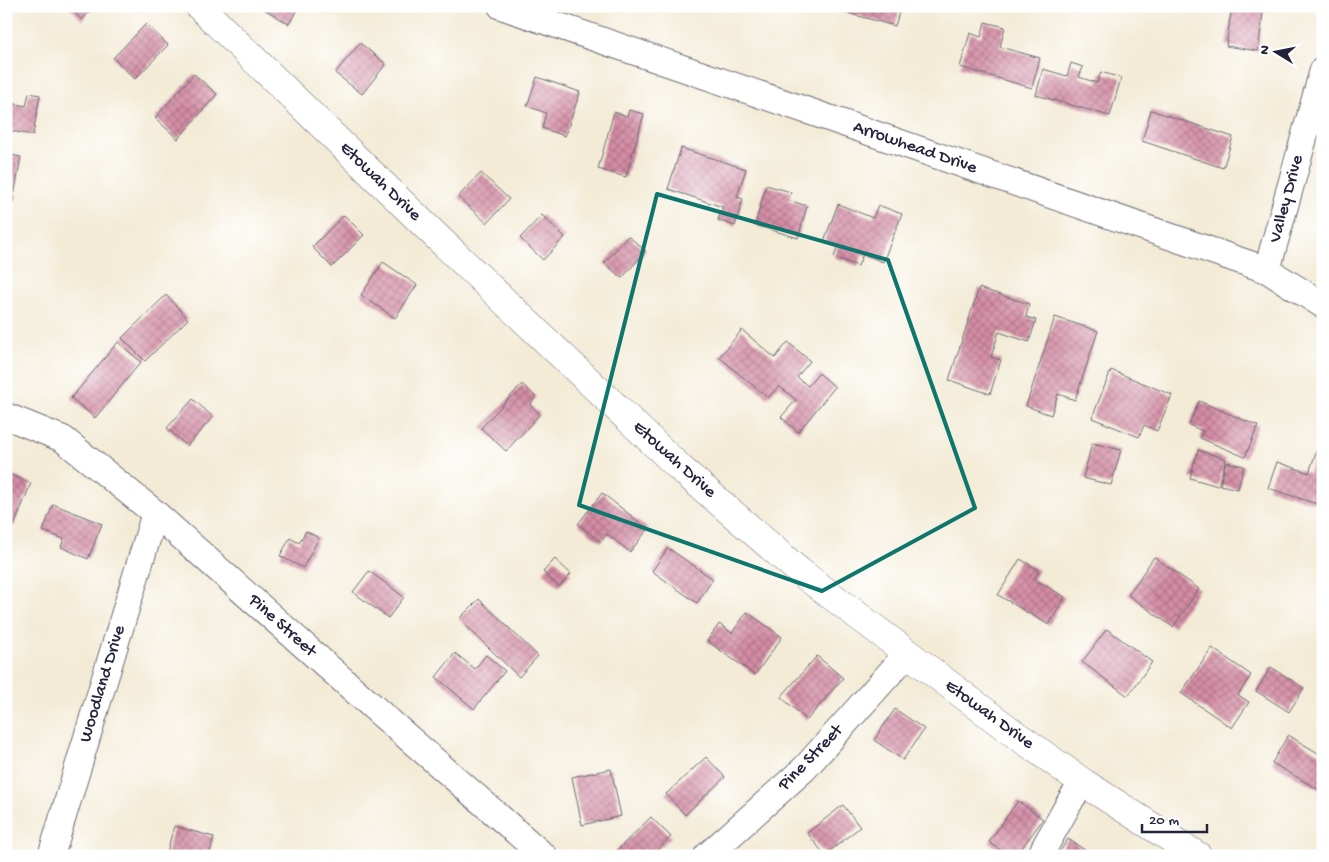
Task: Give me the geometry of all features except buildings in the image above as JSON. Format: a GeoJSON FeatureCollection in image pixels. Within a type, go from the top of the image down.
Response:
{"type":"FeatureCollection","features":[{"type":"Feature","properties":{"kind":"street","name":"Etowah Drive"},"geometry":{"type":"LineString","coordinates":[[199,6],[444,244],[680,468],[800,572],[1012,732],[1084,783],[1198,856]]}},
{"type":"Feature","properties":{"kind":"street","name":"Arrowhead Drive"},"geometry":{"type":"LineString","coordinates":[[501,6],[1268,270],[1323,305]]}},
{"type":"Feature","properties":{"kind":"street","name":"Valley Drive"},"geometry":{"type":"LineString","coordinates":[[1268,270],[1323,70]]}},
{"type":"Feature","properties":{"kind":"street","name":"Pine Street"},"geometry":{"type":"LineString","coordinates":[[6,416],[63,439],[155,513],[532,851]]}},
{"type":"Feature","properties":{"kind":"street","name":"Woodland Drive"},"geometry":{"type":"LineString","coordinates":[[51,856],[155,513]]}},
{"type":"Feature","properties":{"kind":"street","name":"Pine Street"},"geometry":{"type":"LineString","coordinates":[[707,856],[804,769],[907,654]]}},
{"type":"Feature","properties":{"kind":"street"},"geometry":{"type":"LineString","coordinates":[[1041,856],[1072,798],[1084,783]]}},
{"type":"Feature","properties":{"kind":"highlighted area"},"geometry":{"type":"Polygon","coordinates":[[[657,194],[888,260],[975,508],[822,591],[579,505],[657,194]]]}}]}
